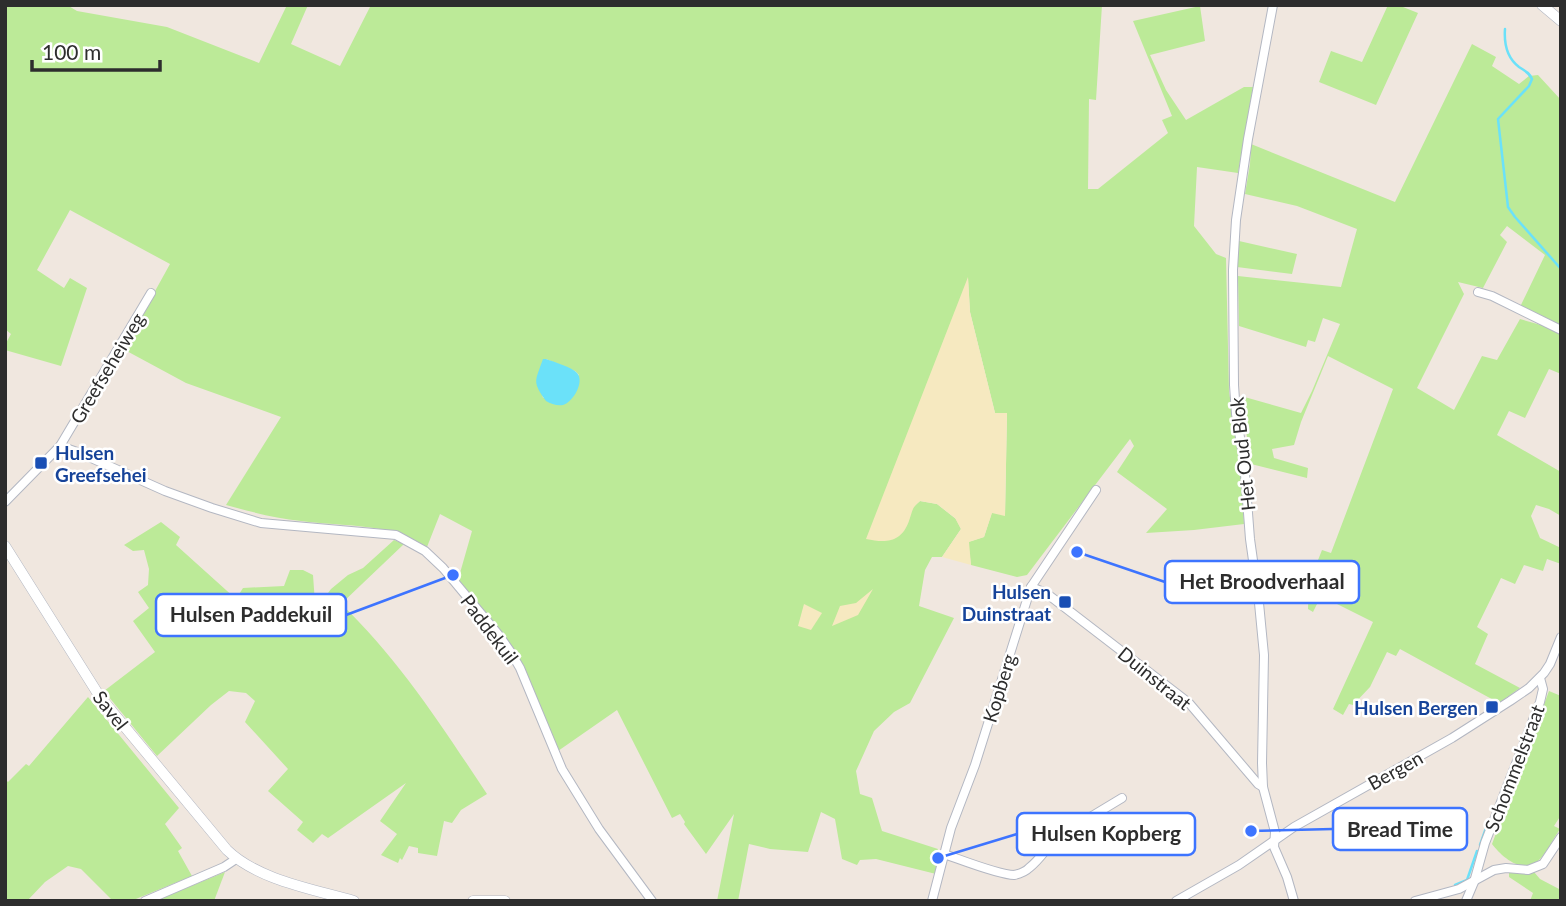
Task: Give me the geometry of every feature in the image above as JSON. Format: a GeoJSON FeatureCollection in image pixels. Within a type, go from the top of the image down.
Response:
{"type":"FeatureCollection","features":[{"type":"Feature","properties":{"kind":"street","name":"Het Oud Blok"},"geometry":{"type":"LineString","coordinates":[[1273,5],[1236,220],[1233,270],[1234,385],[1264,654],[1263,787],[1275,832],[1274,847],[1294,901]]}},
{"type":"Feature","properties":{"kind":"street"},"geometry":{"type":"LineString","coordinates":[[1542,5],[1561,21]]}},
{"type":"Feature","properties":{"kind":"street"},"geometry":{"type":"LineString","coordinates":[[1478,292],[1492,296],[1561,330]]}},
{"type":"Feature","properties":{"kind":"street","name":"Greefseheiweg"},"geometry":{"type":"LineString","coordinates":[[5,502],[60,446],[151,293]]}},
{"type":"Feature","properties":{"kind":"street","name":"Paddekuil"},"geometry":{"type":"LineString","coordinates":[[60,446],[165,491],[261,523],[396,535],[425,551],[443,568],[510,651],[524,677],[562,769],[600,829],[652,901]]}},
{"type":"Feature","properties":{"kind":"street","name":"Kopberg"},"geometry":{"type":"LineString","coordinates":[[932,901],[951,828],[975,765],[1031,586],[1096,490]]}},
{"type":"Feature","properties":{"kind":"street","name":"Savel"},"geometry":{"type":"LineString","coordinates":[[5,546],[100,697],[236,859]]}},
{"type":"Feature","properties":{"kind":"street","name":"Duinstraat"},"geometry":{"type":"LineString","coordinates":[[1031,586],[1046,593],[1172,688],[1189,703],[1263,787]]}},
{"type":"Feature","properties":{"kind":"street","name":"Schommelstraat"},"geometry":{"type":"LineString","coordinates":[[1466,901],[1485,843],[1540,702],[1544,689],[1539,678],[1550,664],[1561,637]]}},
{"type":"Feature","properties":{"kind":"street","name":"Bergen"},"geometry":{"type":"LineString","coordinates":[[1176,901],[1239,865],[1294,828],[1452,738],[1510,701],[1539,678]]}},
{"type":"Feature","properties":{"kind":"street"},"geometry":{"type":"LineString","coordinates":[[944,854],[1015,875],[1031,867],[1059,835],[1122,798]]}},
{"type":"Feature","properties":{"kind":"street"},"geometry":{"type":"LineString","coordinates":[[1415,901],[1459,889],[1494,870],[1528,870],[1543,864],[1561,837]]}},
{"type":"Feature","properties":{"kind":"street"},"geometry":{"type":"LineString","coordinates":[[145,901],[224,867],[236,859],[266,875],[354,901]]}},
{"type":"Feature","properties":{"kind":"street"},"geometry":{"type":"LineString","coordinates":[[473,901],[505,901]]}},
{"type":"Feature","properties":{"kind":"green space"},"geometry":{"type":"Polygon","coordinates":[[[5,5],[67,5],[77,11],[167,27],[259,63],[287,5],[308,5],[291,44],[340,66],[371,5],[1102,5],[1096,100],[1089,99],[1088,189],[1098,189],[1168,133],[1162,120],[1172,116],[1133,21],[1200,6],[1205,41],[1150,55],[1166,90],[1186,120],[1244,87],[1253,87],[1238,173],[1197,167],[1194,226],[1216,254],[1226,258],[1229,392],[1240,457],[1244,524],[1146,533],[1167,509],[1117,472],[1134,446],[1130,439],[1027,575],[1017,577],[971,565],[968,542],[984,537],[992,512],[1005,515],[1007,414],[995,413],[970,312],[968,279],[908,523],[912,508],[920,501],[937,504],[956,519],[961,529],[942,557],[932,557],[925,570],[919,606],[954,618],[910,703],[894,712],[874,731],[856,771],[860,794],[872,798],[882,831],[938,849],[936,874],[876,859],[860,860],[857,865],[842,859],[835,819],[821,812],[808,852],[770,849],[749,844],[738,901],[717,901],[734,814],[706,854],[680,814],[672,818],[617,710],[558,751],[524,666],[499,628],[458,580],[472,531],[440,514],[427,547],[382,529],[291,520],[226,505],[281,417],[186,383],[123,349],[170,264],[70,210],[37,270],[64,288],[70,278],[87,288],[61,366],[5,350],[11,334],[5,329],[5,5]],[[546,359],[543,398],[579,375],[546,359]]]}},
{"type":"Feature","properties":{"kind":"green space"},"geometry":{"type":"Polygon","coordinates":[[[1388,5],[1398,5],[1418,13],[1376,105],[1319,82],[1331,51],[1362,62],[1388,5]]]}},
{"type":"Feature","properties":{"kind":"green space"},"geometry":{"type":"Polygon","coordinates":[[[1472,44],[1496,57],[1492,66],[1519,84],[1529,76],[1538,75],[1561,100],[1561,326],[1520,307],[1545,255],[1507,226],[1500,235],[1507,242],[1483,288],[1458,282],[1464,294],[1417,388],[1454,410],[1482,356],[1497,360],[1520,319],[1548,327],[1561,334],[1561,374],[1549,369],[1525,418],[1509,411],[1497,435],[1561,472],[1561,516],[1536,505],[1531,516],[1540,538],[1561,548],[1561,564],[1547,559],[1543,571],[1524,565],[1515,584],[1501,578],[1477,627],[1488,634],[1475,664],[1520,688],[1499,703],[1400,649],[1396,656],[1387,652],[1370,687],[1353,705],[1349,704],[1343,715],[1333,709],[1373,622],[1321,596],[1313,612],[1308,609],[1309,583],[1322,550],[1331,553],[1393,389],[1328,356],[1294,445],[1272,449],[1274,458],[1308,468],[1307,478],[1251,464],[1241,396],[1301,413],[1340,324],[1323,318],[1315,342],[1308,340],[1306,347],[1239,326],[1238,276],[1341,287],[1357,229],[1297,206],[1245,194],[1251,144],[1395,202],[1472,44]]]}},
{"type":"Feature","properties":{"kind":"green space"},"geometry":{"type":"Polygon","coordinates":[[[1239,241],[1297,254],[1292,274],[1237,267],[1239,241]]]}},
{"type":"Feature","properties":{"kind":"green space"},"geometry":{"type":"Polygon","coordinates":[[[161,522],[180,537],[176,545],[236,599],[243,588],[284,586],[290,570],[303,570],[313,575],[315,603],[319,605],[331,589],[348,575],[363,568],[394,540],[404,544],[341,604],[401,671],[487,794],[461,810],[452,823],[444,821],[437,856],[418,853],[418,848],[409,846],[398,863],[381,855],[397,834],[380,821],[406,783],[328,838],[322,834],[313,843],[297,830],[303,822],[268,791],[288,769],[245,722],[255,701],[246,693],[229,691],[157,756],[104,691],[155,652],[133,621],[149,608],[138,592],[148,585],[149,569],[144,550],[133,551],[124,545],[161,522]]]}},
{"type":"Feature","properties":{"kind":"green space"},"geometry":{"type":"Polygon","coordinates":[[[1549,691],[1561,696],[1561,815],[1554,826],[1560,829],[1538,861],[1525,866],[1506,858],[1492,844],[1549,691]]]}},
{"type":"Feature","properties":{"kind":"green space"},"geometry":{"type":"Polygon","coordinates":[[[88,697],[179,808],[165,824],[182,848],[178,851],[192,876],[131,901],[113,901],[81,869],[68,866],[45,882],[27,901],[5,901],[5,779],[8,782],[26,764],[29,766],[88,697]]]}},
{"type":"Feature","properties":{"kind":"green space"},"geometry":{"type":"Polygon","coordinates":[[[1509,871],[1534,872],[1540,879],[1561,890],[1561,901],[1530,901],[1533,893],[1509,877],[1509,871]]]}},
{"type":"Feature","properties":{"kind":"green space"},"geometry":{"type":"Polygon","coordinates":[[[225,872],[214,901],[155,901],[225,872]]]}},
{"type":"Feature","properties":{"kind":"sand"},"geometry":{"type":"Polygon","coordinates":[[[968,277],[970,312],[995,413],[1007,413],[1005,516],[992,513],[984,537],[969,542],[971,565],[942,557],[961,529],[955,518],[937,504],[920,501],[902,534],[892,540],[866,539],[968,277]]]}},
{"type":"Feature","properties":{"kind":"sand"},"geometry":{"type":"Polygon","coordinates":[[[873,589],[858,615],[832,626],[840,606],[856,603],[873,589]]]}},
{"type":"Feature","properties":{"kind":"sand"},"geometry":{"type":"Polygon","coordinates":[[[804,604],[822,613],[811,630],[798,626],[804,604]]]}},
{"type":"Feature","properties":{"kind":"water"},"geometry":{"type":"Polygon","coordinates":[[[543,359],[571,369],[579,377],[577,391],[571,400],[563,405],[546,401],[538,389],[537,377],[543,359]]]}},
{"type":"Feature","properties":{"kind":"waterway"},"geometry":{"type":"LineString","coordinates":[[1505,29],[1509,55],[1532,79],[1529,86],[1498,119],[1508,207],[1561,269]]}},
{"type":"Feature","properties":{"kind":"waterway"},"geometry":{"type":"LineString","coordinates":[[1480,845],[1486,828]]}},
{"type":"Feature","properties":{"kind":"waterway"},"geometry":{"type":"LineString","coordinates":[[1455,885],[1467,880],[1477,851]]}},
{"type":"Feature","properties":{"kind":"place","name":"Hulsen Greefsehei"},"geometry":{"type":"Point","coordinates":[41,463]}},
{"type":"Feature","properties":{"kind":"place","name":"Het Broodverhaal"},"geometry":{"type":"Point","coordinates":[1077,552]}},
{"type":"Feature","properties":{"kind":"place","name":"Hulsen Paddekuil"},"geometry":{"type":"Point","coordinates":[453,575]}},
{"type":"Feature","properties":{"kind":"place","name":"Hulsen Duinstraat"},"geometry":{"type":"Point","coordinates":[1065,602]}},
{"type":"Feature","properties":{"kind":"place","name":"Hulsen Bergen"},"geometry":{"type":"Point","coordinates":[1492,707]}},
{"type":"Feature","properties":{"kind":"place","name":"Bread Time"},"geometry":{"type":"Point","coordinates":[1251,831]}},
{"type":"Feature","properties":{"kind":"place","name":"Hulsen Kopberg"},"geometry":{"type":"Point","coordinates":[938,858]}}]}
